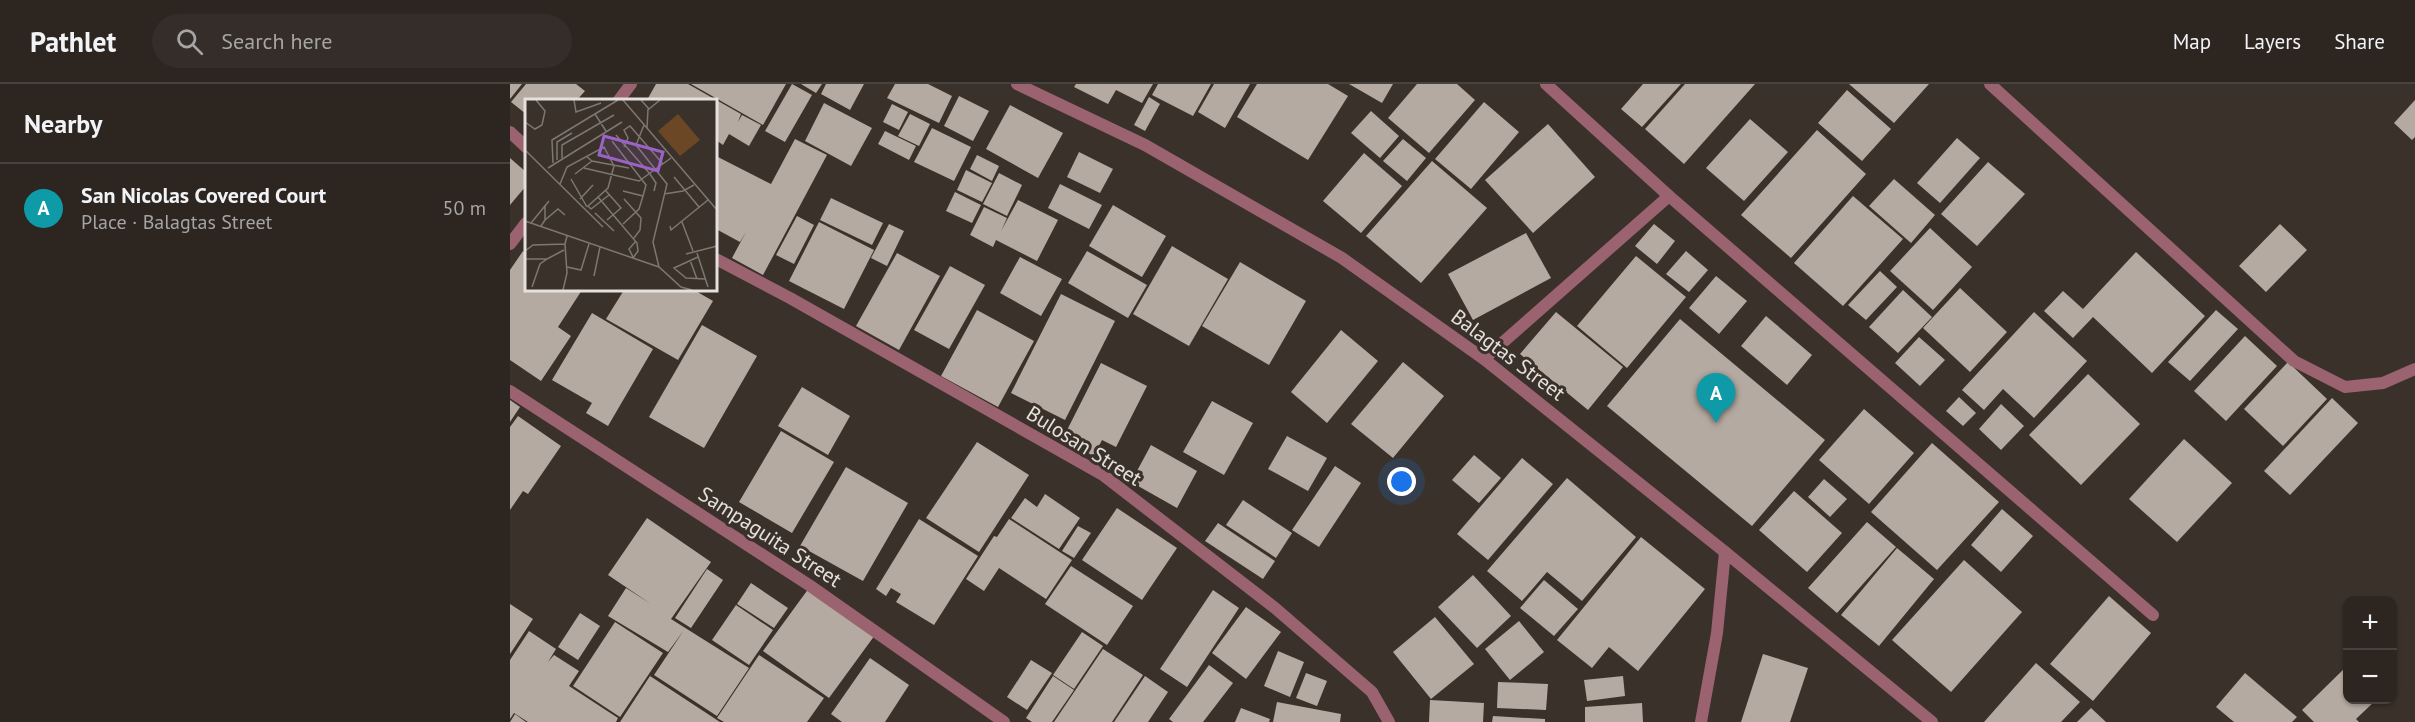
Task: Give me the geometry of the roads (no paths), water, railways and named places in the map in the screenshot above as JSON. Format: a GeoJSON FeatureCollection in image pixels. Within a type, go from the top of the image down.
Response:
{"type":"FeatureCollection","features":[{"type":"Feature","properties":{"kind":"street"},"geometry":{"type":"LineString","coordinates":[[620,99],[631,84]]}},
{"type":"Feature","properties":{"kind":"street","name":"Balagtas Street"},"geometry":{"type":"LineString","coordinates":[[1017,84],[1145,145],[1342,258],[1484,359],[1932,722]]}},
{"type":"Feature","properties":{"kind":"street"},"geometry":{"type":"LineString","coordinates":[[1546,84],[1669,196],[2153,615]]}},
{"type":"Feature","properties":{"kind":"street"},"geometry":{"type":"LineString","coordinates":[[1990,84],[2294,361],[2345,387],[2383,383],[2415,369]]}},
{"type":"Feature","properties":{"kind":"street"},"geometry":{"type":"LineString","coordinates":[[510,132],[525,146]]}},
{"type":"Feature","properties":{"kind":"street"},"geometry":{"type":"LineString","coordinates":[[1484,359],[1669,196]]}},
{"type":"Feature","properties":{"kind":"street"},"geometry":{"type":"LineString","coordinates":[[510,244],[525,224]]}},
{"type":"Feature","properties":{"kind":"street","name":"Bulosan Street"},"geometry":{"type":"LineString","coordinates":[[717,260],[790,298],[1103,476],[1275,608],[1372,692],[1389,722]]}},
{"type":"Feature","properties":{"kind":"street","name":"Sampaguita Street"},"geometry":{"type":"LineString","coordinates":[[510,392],[809,585],[1004,722]]}},
{"type":"Feature","properties":{"kind":"street"},"geometry":{"type":"LineString","coordinates":[[1701,722],[1717,633],[1725,552]]}},
{"type":"Feature","properties":{"kind":"place","name":"San Nicolas Covered Court"},"geometry":{"type":"Point","coordinates":[1716,423]}}]}
